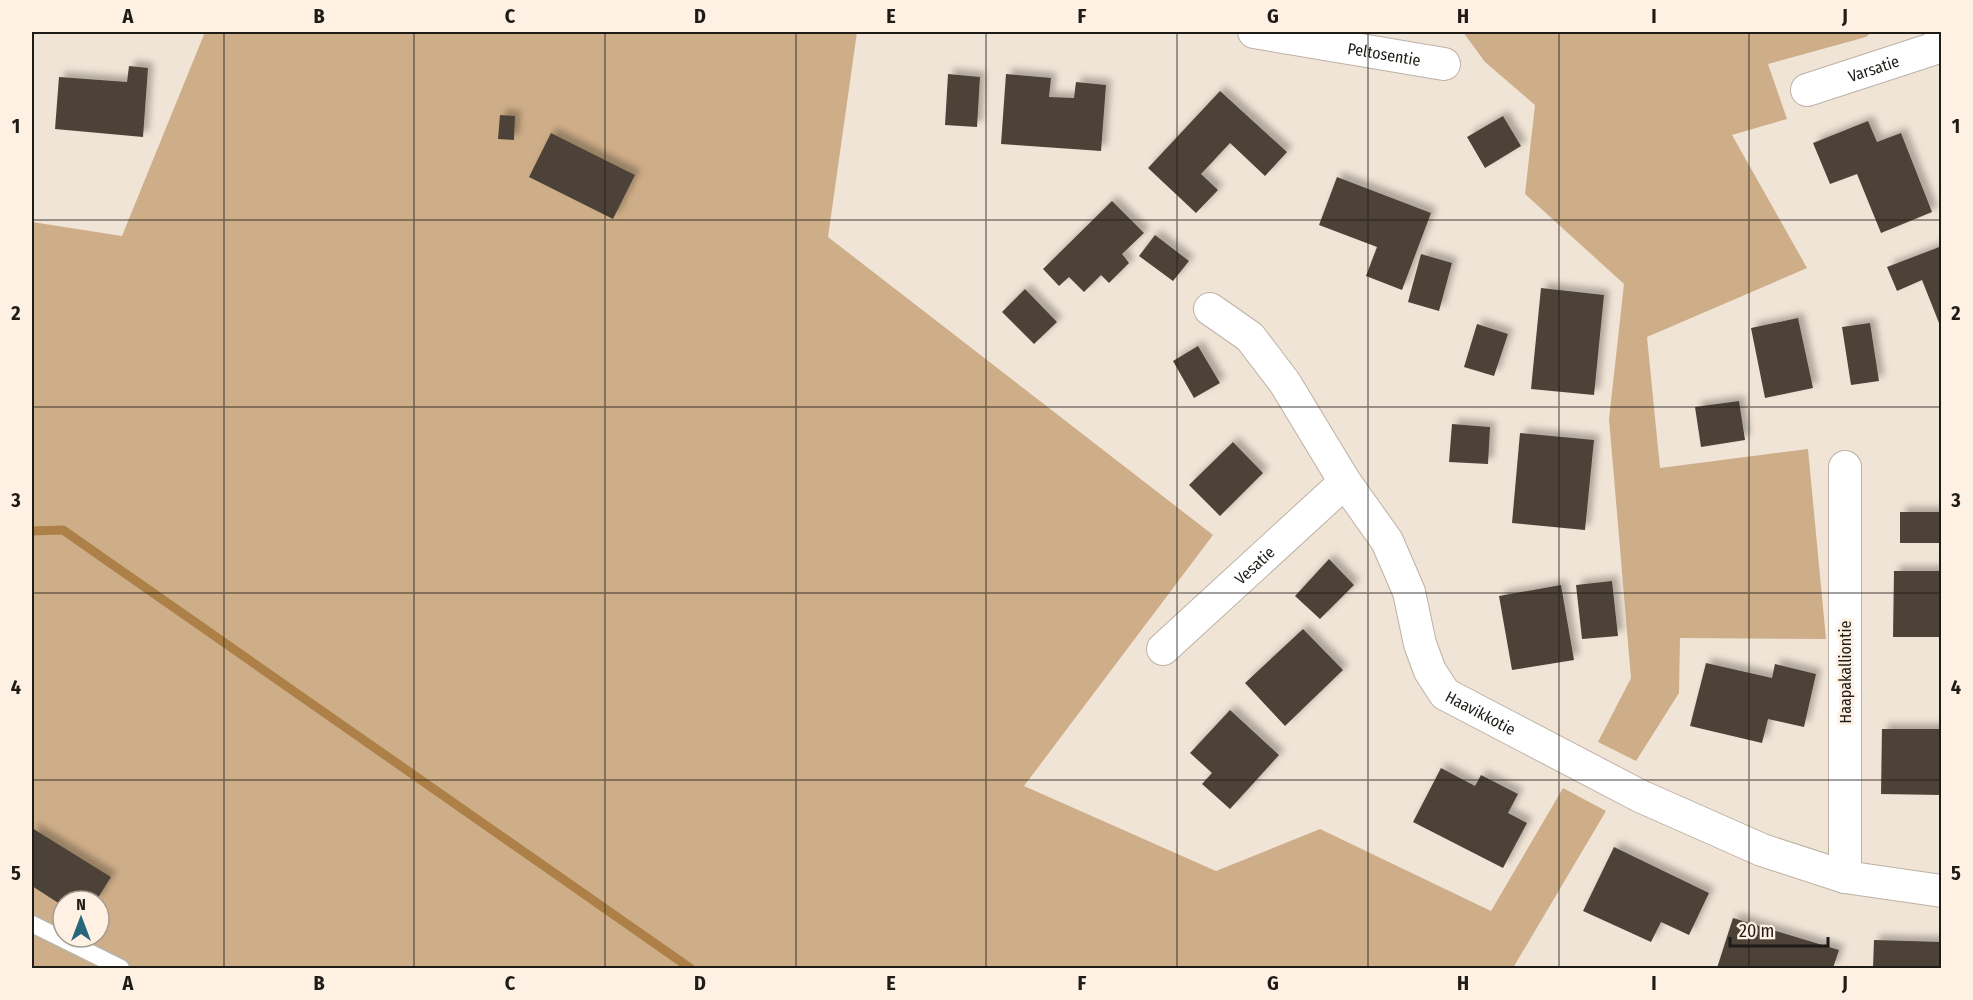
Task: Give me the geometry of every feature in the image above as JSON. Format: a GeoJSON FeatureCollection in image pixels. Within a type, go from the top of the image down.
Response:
{"type":"FeatureCollection","features":[{"type":"Feature","properties":{"kind":"street","name":"Peltosentie"},"geometry":{"type":"LineString","coordinates":[[1254,32],[1444,64]]}},
{"type":"Feature","properties":{"kind":"street","name":"Varsatie"},"geometry":{"type":"LineString","coordinates":[[1807,90],[1941,46]]}},
{"type":"Feature","properties":{"kind":"street","name":"Haavikkotie"},"geometry":{"type":"LineString","coordinates":[[1210,309],[1250,337],[1285,383],[1345,482],[1387,541],[1409,592],[1423,653],[1430,671],[1445,694],[1640,796],[1762,850],[1845,877],[1941,891]]}},
{"type":"Feature","properties":{"kind":"street","name":"Haapakalliontie"},"geometry":{"type":"LineString","coordinates":[[1845,467],[1845,877]]}},
{"type":"Feature","properties":{"kind":"street","name":"Vesatie"},"geometry":{"type":"LineString","coordinates":[[1163,649],[1345,482]]}},
{"type":"Feature","properties":{"kind":"lane"},"geometry":{"type":"LineString","coordinates":[[32,924],[121,969]]}},
{"type":"Feature","properties":{"kind":"shaded area"},"geometry":{"type":"Polygon","coordinates":[[[205,32],[857,32],[828,237],[1213,535],[1024,786],[1216,871],[1320,829],[1491,911],[1563,788],[1606,811],[1513,968],[32,968],[32,222],[122,236],[205,32]]]}},
{"type":"Feature","properties":{"kind":"shaded area"},"geometry":{"type":"Polygon","coordinates":[[[1463,32],[1872,32],[1866,37],[1768,64],[1787,119],[1732,135],[1807,268],[1647,337],[1660,468],[1808,449],[1826,639],[1680,638],[1679,693],[1636,761],[1598,742],[1631,678],[1609,419],[1624,284],[1525,194],[1535,105],[1485,62],[1463,32]]]}},
{"type":"Feature","properties":{"kind":"building"},"geometry":{"type":"Polygon","coordinates":[[[129,66],[148,68],[143,137],[55,129],[59,77],[127,82],[129,66]]]}},
{"type":"Feature","properties":{"kind":"building"},"geometry":{"type":"Polygon","coordinates":[[[948,74],[980,77],[977,127],[945,125],[948,74]]]}},
{"type":"Feature","properties":{"kind":"building"},"geometry":{"type":"Polygon","coordinates":[[[1006,74],[1051,78],[1049,97],[1074,98],[1076,82],[1106,85],[1101,151],[1001,144],[1006,74]]]}},
{"type":"Feature","properties":{"kind":"building"},"geometry":{"type":"Polygon","coordinates":[[[1220,91],[1287,152],[1265,176],[1230,143],[1201,174],[1218,190],[1196,213],[1148,168],[1220,91]]]}},
{"type":"Feature","properties":{"kind":"building"},"geometry":{"type":"Polygon","coordinates":[[[500,115],[515,116],[514,140],[498,139],[500,115]]]}},
{"type":"Feature","properties":{"kind":"building"},"geometry":{"type":"Polygon","coordinates":[[[1503,116],[1521,146],[1485,168],[1467,137],[1503,116]]]}},
{"type":"Feature","properties":{"kind":"building"},"geometry":{"type":"Polygon","coordinates":[[[1868,121],[1877,142],[1901,133],[1932,212],[1881,233],[1857,174],[1830,184],[1813,143],[1868,121]]]}},
{"type":"Feature","properties":{"kind":"building"},"geometry":{"type":"Polygon","coordinates":[[[551,133],[635,175],[613,219],[529,177],[551,133]]]}},
{"type":"Feature","properties":{"kind":"building"},"geometry":{"type":"Polygon","coordinates":[[[1337,177],[1431,213],[1402,290],[1366,276],[1377,247],[1319,225],[1337,177]]]}},
{"type":"Feature","properties":{"kind":"building"},"geometry":{"type":"Polygon","coordinates":[[[1112,201],[1144,233],[1122,254],[1129,263],[1109,283],[1101,275],[1084,292],[1069,277],[1059,286],[1043,269],[1112,201]]]}},
{"type":"Feature","properties":{"kind":"building"},"geometry":{"type":"Polygon","coordinates":[[[1155,235],[1189,261],[1173,281],[1139,256],[1155,235]]]}},
{"type":"Feature","properties":{"kind":"building"},"geometry":{"type":"Polygon","coordinates":[[[1942,246],[1941,328],[1922,280],[1897,291],[1887,267],[1942,246]]]}},
{"type":"Feature","properties":{"kind":"building"},"geometry":{"type":"Polygon","coordinates":[[[1421,254],[1452,263],[1439,311],[1408,302],[1421,254]]]}},
{"type":"Feature","properties":{"kind":"building"},"geometry":{"type":"Polygon","coordinates":[[[1541,288],[1604,295],[1594,395],[1531,389],[1541,288]]]}},
{"type":"Feature","properties":{"kind":"building"},"geometry":{"type":"Polygon","coordinates":[[[1025,289],[1057,322],[1034,344],[1002,312],[1025,289]]]}},
{"type":"Feature","properties":{"kind":"building"},"geometry":{"type":"Polygon","coordinates":[[[1798,318],[1813,388],[1765,398],[1751,328],[1798,318]]]}},
{"type":"Feature","properties":{"kind":"building"},"geometry":{"type":"Polygon","coordinates":[[[1870,323],[1879,381],[1851,385],[1842,327],[1870,323]]]}},
{"type":"Feature","properties":{"kind":"building"},"geometry":{"type":"Polygon","coordinates":[[[1477,324],[1508,334],[1494,376],[1464,367],[1477,324]]]}},
{"type":"Feature","properties":{"kind":"building"},"geometry":{"type":"Polygon","coordinates":[[[1198,346],[1220,383],[1194,398],[1173,361],[1198,346]]]}},
{"type":"Feature","properties":{"kind":"building"},"geometry":{"type":"Polygon","coordinates":[[[1739,401],[1745,440],[1701,447],[1695,407],[1739,401]]]}},
{"type":"Feature","properties":{"kind":"building"},"geometry":{"type":"Polygon","coordinates":[[[1452,424],[1490,427],[1488,464],[1449,462],[1452,424]]]}},
{"type":"Feature","properties":{"kind":"building"},"geometry":{"type":"Polygon","coordinates":[[[1520,433],[1594,440],[1585,530],[1512,523],[1520,433]]]}},
{"type":"Feature","properties":{"kind":"building"},"geometry":{"type":"Polygon","coordinates":[[[1233,442],[1263,473],[1220,516],[1189,485],[1233,442]]]}},
{"type":"Feature","properties":{"kind":"building"},"geometry":{"type":"Polygon","coordinates":[[[1900,512],[1942,512],[1942,543],[1900,543],[1900,512]]]}},
{"type":"Feature","properties":{"kind":"building"},"geometry":{"type":"Polygon","coordinates":[[[1329,559],[1354,585],[1320,619],[1295,596],[1329,559]]]}},
{"type":"Feature","properties":{"kind":"building"},"geometry":{"type":"Polygon","coordinates":[[[1894,571],[1942,571],[1942,637],[1893,637],[1894,571]]]}},
{"type":"Feature","properties":{"kind":"building"},"geometry":{"type":"Polygon","coordinates":[[[1612,581],[1618,636],[1582,639],[1576,585],[1612,581]]]}},
{"type":"Feature","properties":{"kind":"building"},"geometry":{"type":"Polygon","coordinates":[[[1561,585],[1574,660],[1512,670],[1499,596],[1561,585]]]}},
{"type":"Feature","properties":{"kind":"building"},"geometry":{"type":"Polygon","coordinates":[[[1303,629],[1343,670],[1285,726],[1245,683],[1303,629]]]}},
{"type":"Feature","properties":{"kind":"building"},"geometry":{"type":"Polygon","coordinates":[[[1706,663],[1772,678],[1775,664],[1816,674],[1804,727],[1768,719],[1762,743],[1690,726],[1706,663]]]}},
{"type":"Feature","properties":{"kind":"building"},"geometry":{"type":"Polygon","coordinates":[[[1230,710],[1279,755],[1230,809],[1202,784],[1212,773],[1190,753],[1230,710]]]}},
{"type":"Feature","properties":{"kind":"building"},"geometry":{"type":"Polygon","coordinates":[[[1882,729],[1942,729],[1942,795],[1881,794],[1882,729]]]}},
{"type":"Feature","properties":{"kind":"building"},"geometry":{"type":"Polygon","coordinates":[[[1441,768],[1475,786],[1481,775],[1518,794],[1508,813],[1527,823],[1503,868],[1413,822],[1441,768]]]}},
{"type":"Feature","properties":{"kind":"building"},"geometry":{"type":"Polygon","coordinates":[[[32,828],[111,877],[104,889],[51,889],[51,898],[32,886],[32,828]]]}},
{"type":"Feature","properties":{"kind":"building"},"geometry":{"type":"Polygon","coordinates":[[[1614,847],[1709,893],[1689,935],[1661,922],[1651,942],[1583,911],[1614,847]]]}},
{"type":"Feature","properties":{"kind":"building"},"geometry":{"type":"Polygon","coordinates":[[[1733,918],[1839,950],[1833,968],[1717,968],[1733,918]]]}},
{"type":"Feature","properties":{"kind":"building"},"geometry":{"type":"Polygon","coordinates":[[[1874,940],[1942,942],[1942,968],[1873,968],[1874,940]]]}},
{"type":"Feature","properties":{"kind":"waterway"},"geometry":{"type":"LineString","coordinates":[[32,531],[63,530],[690,968]]}}]}
